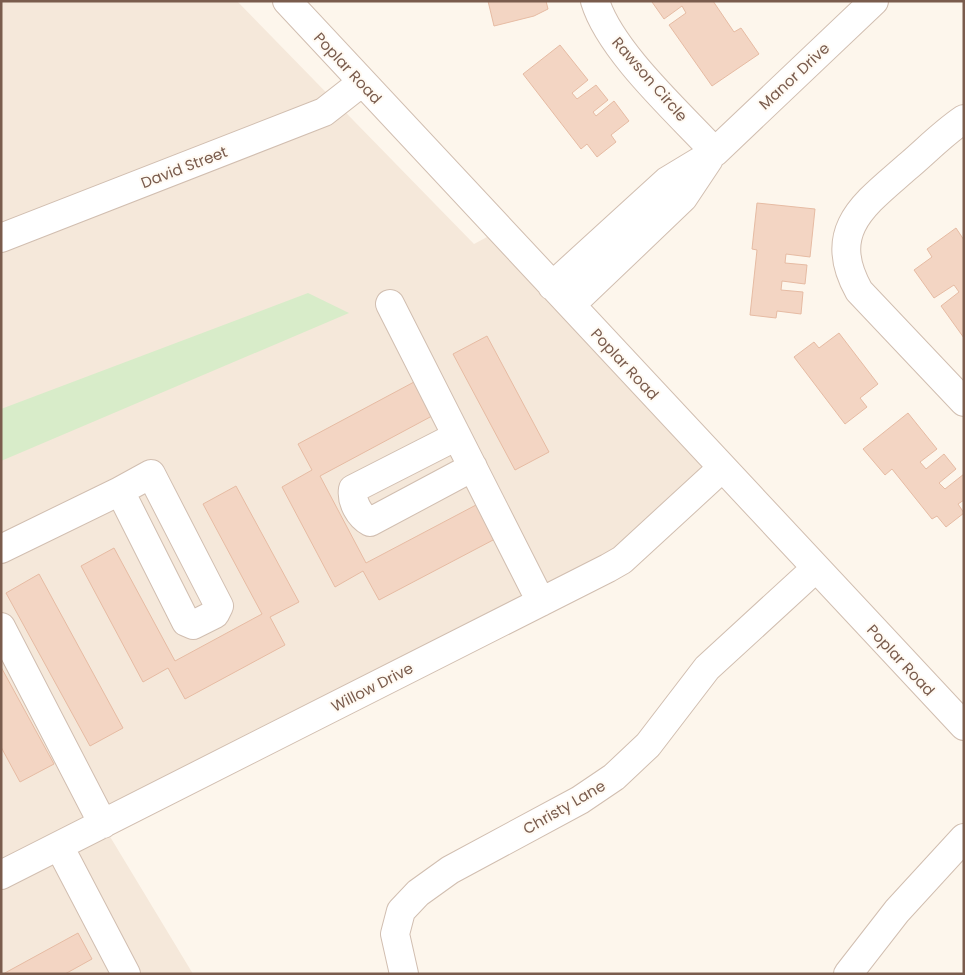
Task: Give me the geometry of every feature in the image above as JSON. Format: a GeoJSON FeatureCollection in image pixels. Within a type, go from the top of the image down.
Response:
{"type":"FeatureCollection","features":[{"type":"Feature","properties":{"kind":"street","name":"Poplar Road"},"geometry":{"type":"LineString","coordinates":[[286,1],[964,726]]}},
{"type":"Feature","properties":{"kind":"street","name":"Rawson Circle"},"geometry":{"type":"LineString","coordinates":[[595,1],[609,32],[625,54],[714,152]]}},
{"type":"Feature","properties":{"kind":"street","name":"Manor Drive"},"geometry":{"type":"LineString","coordinates":[[552,286],[666,181],[714,152],[874,1]]}},
{"type":"Feature","properties":{"kind":"street","name":"David Street"},"geometry":{"type":"LineString","coordinates":[[1,238],[324,112],[361,83]]}},
{"type":"Feature","properties":{"kind":"street"},"geometry":{"type":"LineString","coordinates":[[964,119],[863,206],[851,226],[846,248],[851,277],[859,291],[964,402]]}},
{"type":"Feature","properties":{"kind":"street","name":"Manor Drive"},"geometry":{"type":"LineString","coordinates":[[571,305],[683,198],[714,152]]}},
{"type":"Feature","properties":{"kind":"street"},"geometry":{"type":"LineString","coordinates":[[390,304],[541,602]]}},
{"type":"Feature","properties":{"kind":"street"},"geometry":{"type":"LineString","coordinates":[[458,436],[353,489],[352,497],[364,519],[370,522],[473,467]]}},
{"type":"Feature","properties":{"kind":"street","name":"Willow Drive"},"geometry":{"type":"LineString","coordinates":[[1,876],[622,560],[722,468]]}},
{"type":"Feature","properties":{"kind":"street"},"geometry":{"type":"LineString","coordinates":[[1,549],[151,474],[219,606],[215,614],[192,625],[186,622],[120,491]]}},
{"type":"Feature","properties":{"kind":"street","name":"Christy Lane"},"geometry":{"type":"LineString","coordinates":[[404,974],[395,934],[401,911],[418,893],[450,870],[580,800],[614,777],[648,745],[708,668],[816,568]]}},
{"type":"Feature","properties":{"kind":"street"},"geometry":{"type":"LineString","coordinates":[[1,627],[103,824]]}},
{"type":"Feature","properties":{"kind":"street"},"geometry":{"type":"LineString","coordinates":[[848,974],[897,911],[964,838]]}},
{"type":"Feature","properties":{"kind":"street"},"geometry":{"type":"LineString","coordinates":[[59,846],[126,974]]}},
{"type":"Feature","properties":{"kind":"shaded area"},"geometry":{"type":"Polygon","coordinates":[[[1,1],[237,1],[474,244],[500,230],[722,468],[622,560],[103,825],[193,974],[1,974],[1,1]]]}},
{"type":"Feature","properties":{"kind":"green space"},"geometry":{"type":"Polygon","coordinates":[[[308,293],[349,313],[1,461],[1,409],[308,293]]]}},
{"type":"Feature","properties":{"kind":"building"},"geometry":{"type":"Polygon","coordinates":[[[488,1],[546,1],[548,9],[534,16],[494,26],[488,1]]]}},
{"type":"Feature","properties":{"kind":"building"},"geometry":{"type":"Polygon","coordinates":[[[713,1],[734,32],[741,28],[759,54],[712,86],[669,25],[686,13],[682,6],[664,19],[652,2],[713,1]]]}},
{"type":"Feature","properties":{"kind":"building"},"geometry":{"type":"Polygon","coordinates":[[[560,45],[588,80],[572,93],[577,99],[596,85],[608,100],[593,112],[596,116],[614,101],[629,121],[611,135],[616,142],[597,157],[587,144],[581,149],[523,74],[560,45]]]}},
{"type":"Feature","properties":{"kind":"building"},"geometry":{"type":"Polygon","coordinates":[[[757,203],[815,209],[810,257],[786,254],[785,263],[807,265],[805,284],[782,281],[781,290],[803,292],[801,314],[777,311],[776,318],[750,315],[757,250],[752,249],[757,203]]]}},
{"type":"Feature","properties":{"kind":"building"},"geometry":{"type":"Polygon","coordinates":[[[956,228],[964,240],[964,338],[941,306],[959,292],[954,285],[934,298],[914,270],[932,257],[927,249],[956,228]]]}},
{"type":"Feature","properties":{"kind":"building"},"geometry":{"type":"Polygon","coordinates":[[[839,333],[878,384],[860,398],[867,407],[845,424],[794,357],[814,342],[819,348],[839,333]]]}},
{"type":"Feature","properties":{"kind":"building"},"geometry":{"type":"Polygon","coordinates":[[[487,336],[549,452],[515,470],[453,354],[487,336]]]}},
{"type":"Feature","properties":{"kind":"building"},"geometry":{"type":"Polygon","coordinates":[[[414,382],[432,416],[320,476],[366,563],[476,505],[495,539],[379,600],[363,571],[335,587],[282,487],[312,470],[298,444],[414,382]]]}},
{"type":"Feature","properties":{"kind":"building"},"geometry":{"type":"Polygon","coordinates":[[[908,413],[937,449],[920,462],[926,469],[944,454],[956,469],[939,483],[945,489],[964,474],[964,500],[958,504],[964,513],[946,527],[937,516],[932,519],[892,469],[885,475],[863,449],[908,413]]]}},
{"type":"Feature","properties":{"kind":"building"},"geometry":{"type":"Polygon","coordinates":[[[236,486],[299,602],[270,617],[285,645],[185,699],[168,668],[143,682],[81,566],[114,548],[175,661],[262,614],[203,504],[236,486]]]}},
{"type":"Feature","properties":{"kind":"building"},"geometry":{"type":"Polygon","coordinates":[[[39,574],[123,728],[90,746],[6,593],[39,574]]]}},
{"type":"Feature","properties":{"kind":"building"},"geometry":{"type":"Polygon","coordinates":[[[1,667],[54,764],[20,782],[1,747],[1,667]]]}},
{"type":"Feature","properties":{"kind":"building"},"geometry":{"type":"Polygon","coordinates":[[[78,933],[92,959],[65,974],[3,974],[78,933]]]}}]}
